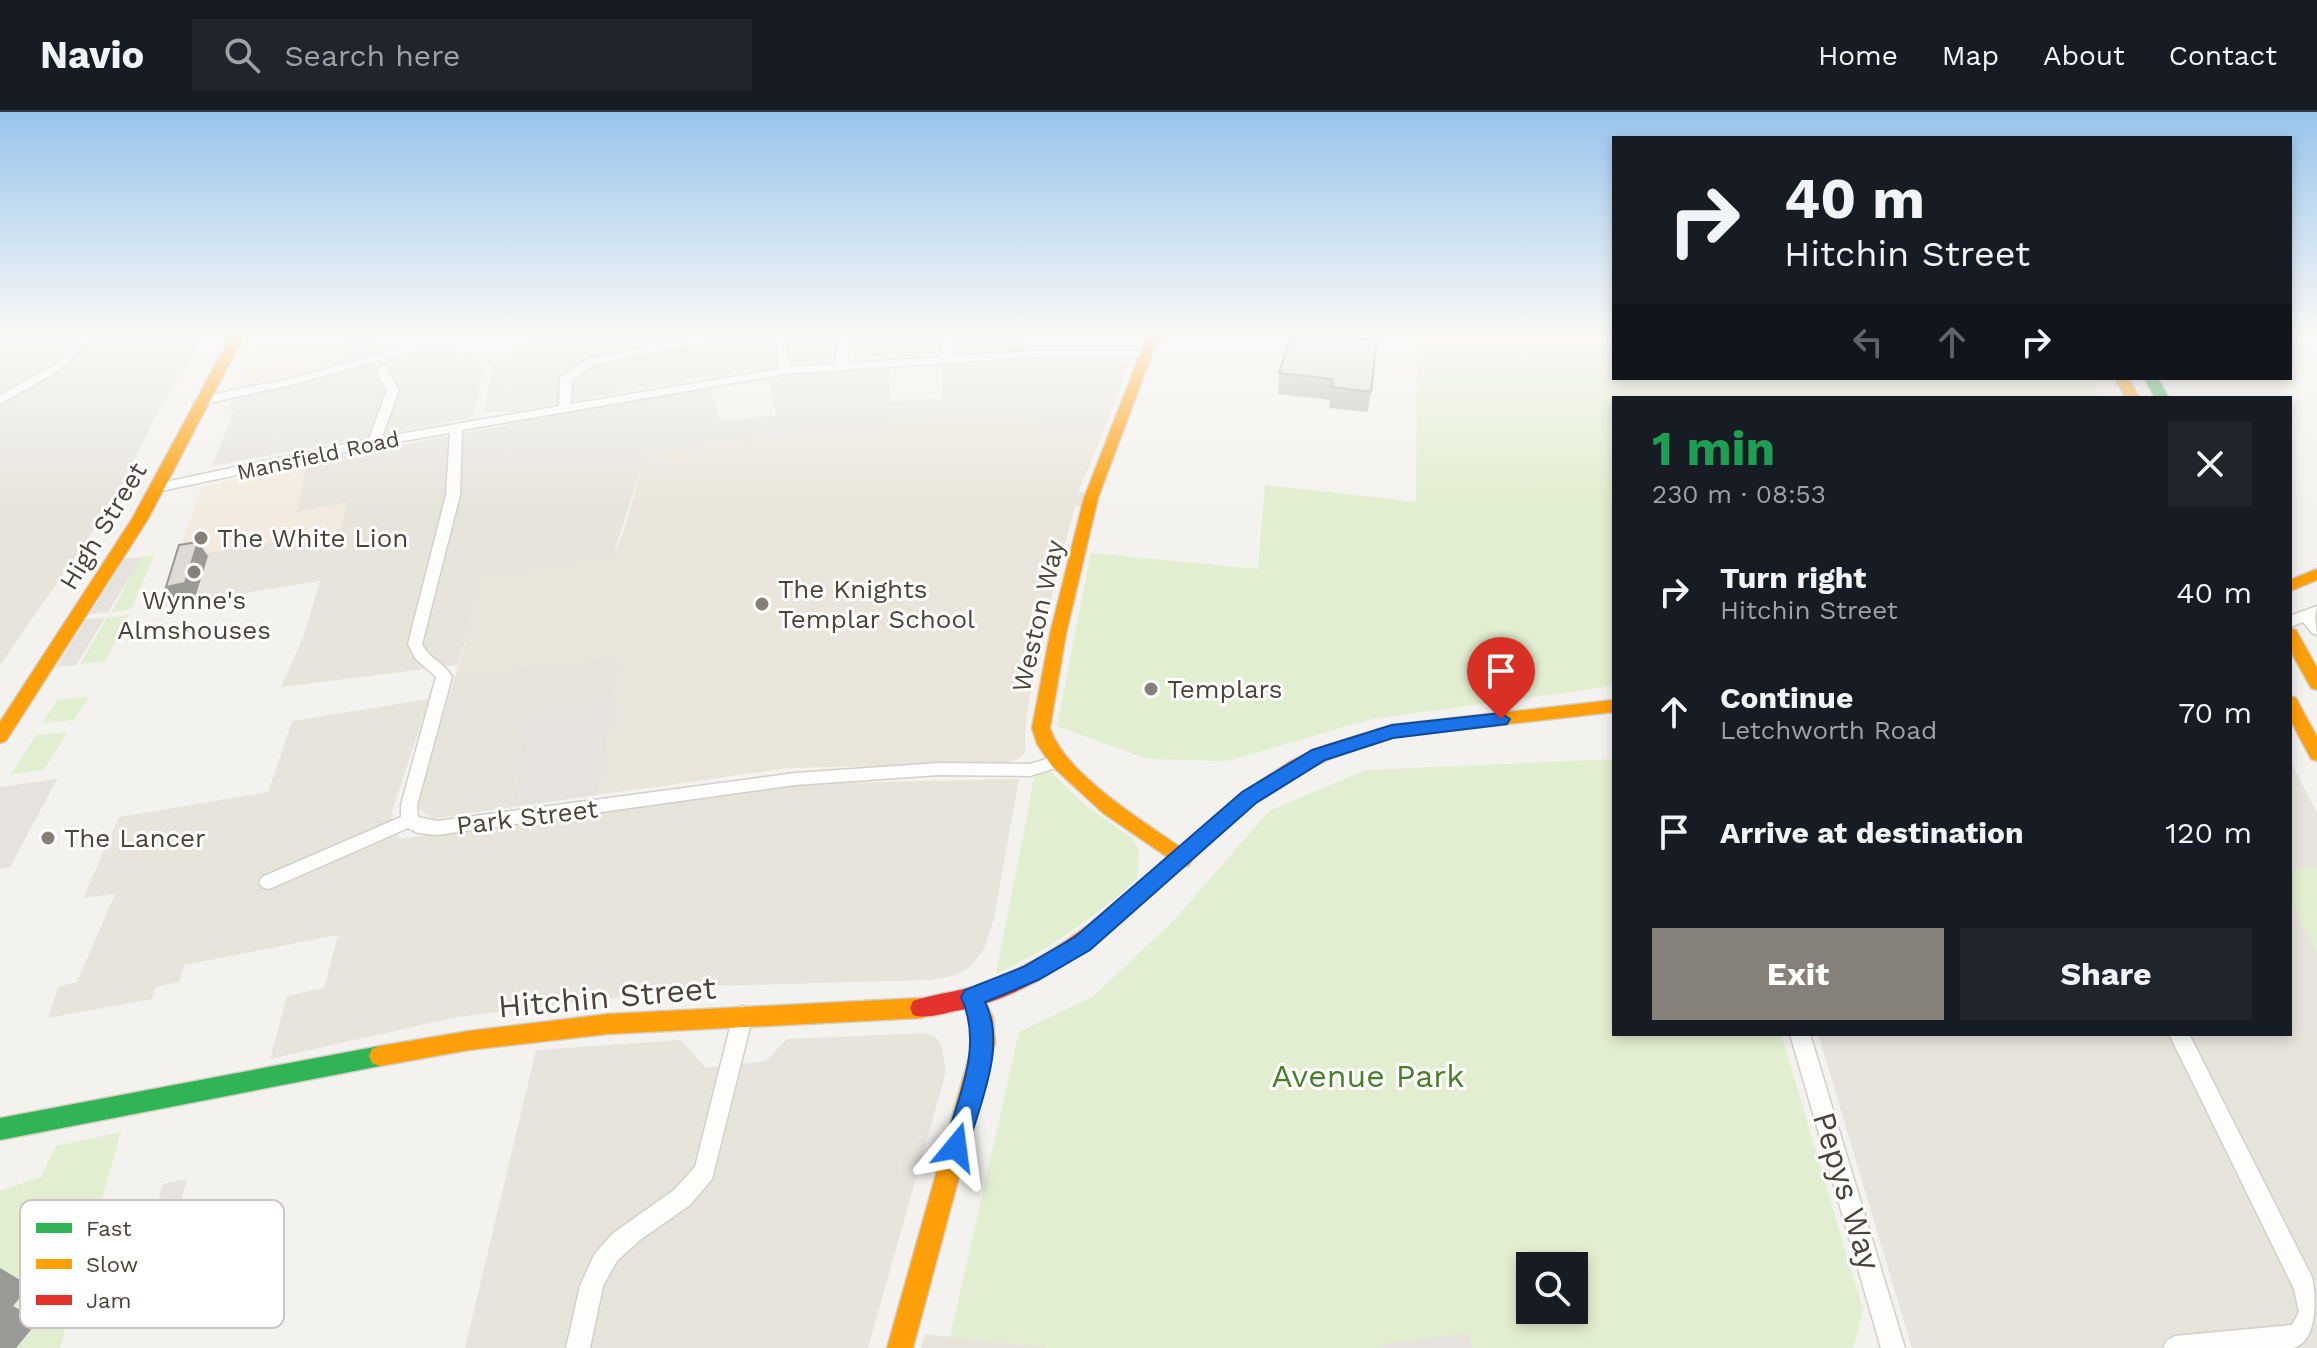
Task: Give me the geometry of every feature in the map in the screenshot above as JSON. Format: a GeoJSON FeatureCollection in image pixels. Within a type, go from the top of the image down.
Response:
{"type":"FeatureCollection","features":[{"type":"Feature","properties":{"kind":"main road","name":"High Street"},"geometry":{"type":"LineString","coordinates":[[0,736],[79,617],[209,392]]}},
{"type":"Feature","properties":{"kind":"main road","name":"Weston Way"},"geometry":{"type":"LineString","coordinates":[[1132,392],[1091,498],[1058,634],[1041,728],[1046,744],[1059,761],[1110,808],[1182,859]]}},
{"type":"Feature","properties":{"kind":"main road"},"geometry":{"type":"LineString","coordinates":[[2292,585],[2317,574]]}},
{"type":"Feature","properties":{"kind":"main road"},"geometry":{"type":"LineString","coordinates":[[2292,638],[2317,684]]}},
{"type":"Feature","properties":{"kind":"main road","name":"Hitchin Street"},"geometry":{"type":"LineString","coordinates":[[0,1129],[461,1040],[541,1030],[743,1015],[910,1010],[972,997],[1031,973],[1083,943],[1249,797],[1284,773],[1357,740],[1392,731],[1612,706]]}},
{"type":"Feature","properties":{"kind":"main road"},"geometry":{"type":"LineString","coordinates":[[2292,706],[2317,754]]}},
{"type":"Feature","properties":{"kind":"main road"},"geometry":{"type":"LineString","coordinates":[[900,1348],[984,1043],[982,1018],[972,997]]}},
{"type":"Feature","properties":{"kind":"street"},"geometry":{"type":"LineString","coordinates":[[205,400],[245,392]]}},
{"type":"Feature","properties":{"kind":"street"},"geometry":{"type":"LineString","coordinates":[[374,442],[392,392]]}},
{"type":"Feature","properties":{"kind":"street"},"geometry":{"type":"LineString","coordinates":[[565,409],[566,392]]}},
{"type":"Feature","properties":{"kind":"street","name":"Mansfield Road"},"geometry":{"type":"LineString","coordinates":[[156,488],[374,442],[665,392]]}},
{"type":"Feature","properties":{"kind":"street"},"geometry":{"type":"LineString","coordinates":[[268,882],[410,820],[409,805],[444,677],[441,669],[416,651],[415,644],[453,495],[456,428]]}},
{"type":"Feature","properties":{"kind":"street"},"geometry":{"type":"LineString","coordinates":[[2292,621],[2311,613],[2317,630]]}},
{"type":"Feature","properties":{"kind":"street","name":"Park Street"},"geometry":{"type":"LineString","coordinates":[[410,820],[418,826],[437,828],[795,779],[939,769],[1030,770],[1059,761]]}},
{"type":"Feature","properties":{"kind":"street"},"geometry":{"type":"LineString","coordinates":[[578,1348],[592,1285],[610,1252],[693,1189],[704,1172],[743,1015]]}},
{"type":"Feature","properties":{"kind":"street","name":"Pepys Way"},"geometry":{"type":"LineString","coordinates":[[1801,1036],[1893,1348]]}},
{"type":"Feature","properties":{"kind":"street"},"geometry":{"type":"LineString","coordinates":[[2175,1348],[2297,1336],[2306,1329],[2312,1315],[2304,1285],[2180,1036]]}},
{"type":"Feature","properties":{"kind":"shaded area"},"geometry":{"type":"Polygon","coordinates":[[[0,392],[170,392],[116,498],[0,665],[0,392]]]}},
{"type":"Feature","properties":{"kind":"shaded area"},"geometry":{"type":"Polygon","coordinates":[[[266,392],[479,392],[474,413],[465,419],[212,466],[234,411],[229,408],[232,401],[266,392]]]}},
{"type":"Feature","properties":{"kind":"shaded area"},"geometry":{"type":"Polygon","coordinates":[[[488,392],[623,392],[510,412],[484,412],[488,392]]]}},
{"type":"Feature","properties":{"kind":"shaded area"},"geometry":{"type":"Polygon","coordinates":[[[680,392],[712,392],[720,421],[776,415],[771,392],[890,392],[890,401],[942,399],[942,392],[1119,392],[1103,432],[983,417],[836,428],[645,455],[613,556],[477,579],[470,628],[457,665],[281,687],[303,638],[320,581],[158,607],[175,559],[297,512],[307,463],[680,392]]]}},
{"type":"Feature","properties":{"kind":"shaded area"},"geometry":{"type":"Polygon","coordinates":[[[321,406],[313,428],[271,433],[280,411],[321,406]]]}},
{"type":"Feature","properties":{"kind":"shaded area","name":"The Knights Templar School"},"geometry":{"type":"Polygon","coordinates":[[[983,417],[1103,432],[1078,492],[1085,492],[1081,507],[1075,505],[1041,639],[1026,717],[1025,752],[1020,758],[1009,763],[788,768],[512,807],[527,713],[613,702],[621,658],[455,676],[470,628],[477,579],[613,556],[624,531],[645,455],[836,428],[983,417]]]}},
{"type":"Feature","properties":{"kind":"shaded area"},"geometry":{"type":"Polygon","coordinates":[[[307,463],[297,512],[347,502],[341,530],[175,559],[202,487],[307,463]]]}},
{"type":"Feature","properties":{"kind":"shaded area"},"geometry":{"type":"Polygon","coordinates":[[[142,557],[108,612],[90,614],[124,559],[142,557]]]}},
{"type":"Feature","properties":{"kind":"shaded area"},"geometry":{"type":"Polygon","coordinates":[[[105,618],[76,665],[57,667],[86,619],[105,618]]]}},
{"type":"Feature","properties":{"kind":"shaded area"},"geometry":{"type":"Polygon","coordinates":[[[621,658],[613,702],[527,713],[512,807],[433,819],[419,809],[419,798],[455,676],[621,658]]]}},
{"type":"Feature","properties":{"kind":"shaded area"},"geometry":{"type":"Polygon","coordinates":[[[429,699],[391,815],[400,839],[786,784],[1019,779],[994,918],[984,949],[971,966],[956,975],[932,980],[713,986],[457,1017],[270,1059],[287,996],[324,988],[338,935],[184,965],[179,982],[156,987],[152,999],[48,1018],[58,987],[77,982],[115,894],[83,898],[119,817],[268,792],[292,721],[429,699]]]}},
{"type":"Feature","properties":{"kind":"shaded area"},"geometry":{"type":"Polygon","coordinates":[[[613,702],[597,795],[512,807],[527,713],[613,702]]]}},
{"type":"Feature","properties":{"kind":"shaded area"},"geometry":{"type":"Polygon","coordinates":[[[2292,764],[2317,813],[2317,867],[2292,869],[2292,764]]]}},
{"type":"Feature","properties":{"kind":"shaded area"},"geometry":{"type":"Polygon","coordinates":[[[57,779],[10,867],[0,869],[0,787],[57,779]]]}},
{"type":"Feature","properties":{"kind":"shaded area"},"geometry":{"type":"Polygon","coordinates":[[[2292,900],[2317,954],[2317,1348],[1912,1348],[1819,1036],[2292,1036],[2292,900]]]}},
{"type":"Feature","properties":{"kind":"shaded area"},"geometry":{"type":"Polygon","coordinates":[[[924,1033],[934,1036],[941,1044],[946,1072],[868,1348],[465,1348],[536,1050],[681,1040],[706,1068],[766,1061],[787,1039],[924,1033]]]}},
{"type":"Feature","properties":{"kind":"shaded area"},"geometry":{"type":"Polygon","coordinates":[[[187,1179],[181,1200],[158,1200],[163,1184],[187,1179]]]}},
{"type":"Feature","properties":{"kind":"shaded area"},"geometry":{"type":"Polygon","coordinates":[[[1468,1333],[1472,1348],[1383,1348],[1383,1344],[1468,1333]]]}},
{"type":"Feature","properties":{"kind":"shaded area"},"geometry":{"type":"Polygon","coordinates":[[[925,1334],[1053,1348],[921,1348],[925,1334]]]}},
{"type":"Feature","properties":{"kind":"green space"},"geometry":{"type":"Polygon","coordinates":[[[1417,392],[2099,392],[2101,396],[1612,396],[1612,686],[1372,719],[1227,761],[1147,759],[1057,726],[1091,553],[1258,569],[1265,485],[1416,502],[1417,392]]]}},
{"type":"Feature","properties":{"kind":"green space"},"geometry":{"type":"Polygon","coordinates":[[[154,556],[131,609],[112,612],[140,557],[154,556]]]}},
{"type":"Feature","properties":{"kind":"green space"},"geometry":{"type":"Polygon","coordinates":[[[129,615],[105,661],[80,664],[107,618],[129,615]]]}},
{"type":"Feature","properties":{"kind":"green space"},"geometry":{"type":"Polygon","coordinates":[[[89,697],[74,720],[42,723],[58,700],[89,697]]]}},
{"type":"Feature","properties":{"kind":"green space"},"geometry":{"type":"Polygon","coordinates":[[[67,732],[44,770],[11,774],[36,735],[67,732]]]}},
{"type":"Feature","properties":{"kind":"green space","name":"Avenue Park"},"geometry":{"type":"Polygon","coordinates":[[[1612,759],[1612,1036],[1782,1036],[1863,1310],[1853,1348],[1053,1348],[950,1337],[1019,1032],[1094,996],[1175,919],[1269,811],[1366,770],[1612,759]]]}},
{"type":"Feature","properties":{"kind":"green space"},"geometry":{"type":"Polygon","coordinates":[[[1051,772],[1085,805],[1133,839],[1139,852],[1137,879],[1070,932],[996,974],[1035,774],[1051,772]]]}},
{"type":"Feature","properties":{"kind":"green space"},"geometry":{"type":"Polygon","coordinates":[[[2317,867],[2317,954],[2292,900],[2292,869],[2317,867]]]}},
{"type":"Feature","properties":{"kind":"green space"},"geometry":{"type":"Polygon","coordinates":[[[121,1132],[102,1200],[20,1200],[20,1328],[66,1328],[60,1348],[0,1348],[0,1191],[41,1177],[56,1146],[121,1132]]]}},
{"type":"Feature","properties":{"kind":"building"},"geometry":{"type":"Polygon","coordinates":[[[198,542],[185,583],[166,587],[179,545],[198,542]]]}},
{"type":"Feature","properties":{"kind":"traffic: fast"},"geometry":{"type":"LineString","coordinates":[[2159,392],[2161,396]]}},
{"type":"Feature","properties":{"kind":"traffic: fast"},"geometry":{"type":"LineString","coordinates":[[0,1129],[380,1056]]}},
{"type":"Feature","properties":{"kind":"traffic: slow"},"geometry":{"type":"LineString","coordinates":[[0,736],[140,519],[208,392]]}},
{"type":"Feature","properties":{"kind":"traffic: slow"},"geometry":{"type":"LineString","coordinates":[[1132,392],[1091,498],[1058,634],[1041,728],[1046,744],[1059,761],[1110,808],[1182,859]]}},
{"type":"Feature","properties":{"kind":"traffic: slow"},"geometry":{"type":"LineString","coordinates":[[2129,392],[2131,396]]}},
{"type":"Feature","properties":{"kind":"traffic: slow"},"geometry":{"type":"LineString","coordinates":[[2292,585],[2317,574]]}},
{"type":"Feature","properties":{"kind":"traffic: slow"},"geometry":{"type":"LineString","coordinates":[[2292,638],[2317,684]]}},
{"type":"Feature","properties":{"kind":"traffic: slow"},"geometry":{"type":"LineString","coordinates":[[1331,751],[1392,731],[1612,706]]}},
{"type":"Feature","properties":{"kind":"traffic: slow"},"geometry":{"type":"LineString","coordinates":[[2292,706],[2317,754]]}},
{"type":"Feature","properties":{"kind":"traffic: slow"},"geometry":{"type":"LineString","coordinates":[[900,1348],[984,1043],[982,1018],[972,997]]}},
{"type":"Feature","properties":{"kind":"traffic: slow"},"geometry":{"type":"LineString","coordinates":[[380,1056],[515,1034],[608,1024],[921,1008]]}},
{"type":"Feature","properties":{"kind":"traffic: jam"},"geometry":{"type":"LineString","coordinates":[[921,1008],[964,1000],[1004,986],[1042,967],[1112,917],[1266,786],[1298,766],[1331,751]]}},
{"type":"Feature","properties":{"kind":"place","name":"The White Lion"},"geometry":{"type":"Point","coordinates":[201,538]}},
{"type":"Feature","properties":{"kind":"place","name":"Wynne's Almshouses"},"geometry":{"type":"Point","coordinates":[194,572]}},
{"type":"Feature","properties":{"kind":"place","name":"The Knights Templar School"},"geometry":{"type":"Point","coordinates":[762,604]}},
{"type":"Feature","properties":{"kind":"place","name":"Templars"},"geometry":{"type":"Point","coordinates":[1151,689]}},
{"type":"Feature","properties":{"kind":"place","name":"The Lancer"},"geometry":{"type":"Point","coordinates":[48,838]}},
{"type":"Feature","properties":{"kind":"route"},"geometry":{"type":"LineString","coordinates":[[956,1147],[984,1043],[982,1018],[972,997],[1031,973],[1083,943],[1249,797],[1284,773],[1357,740],[1392,731],[1501,719]]}}]}
